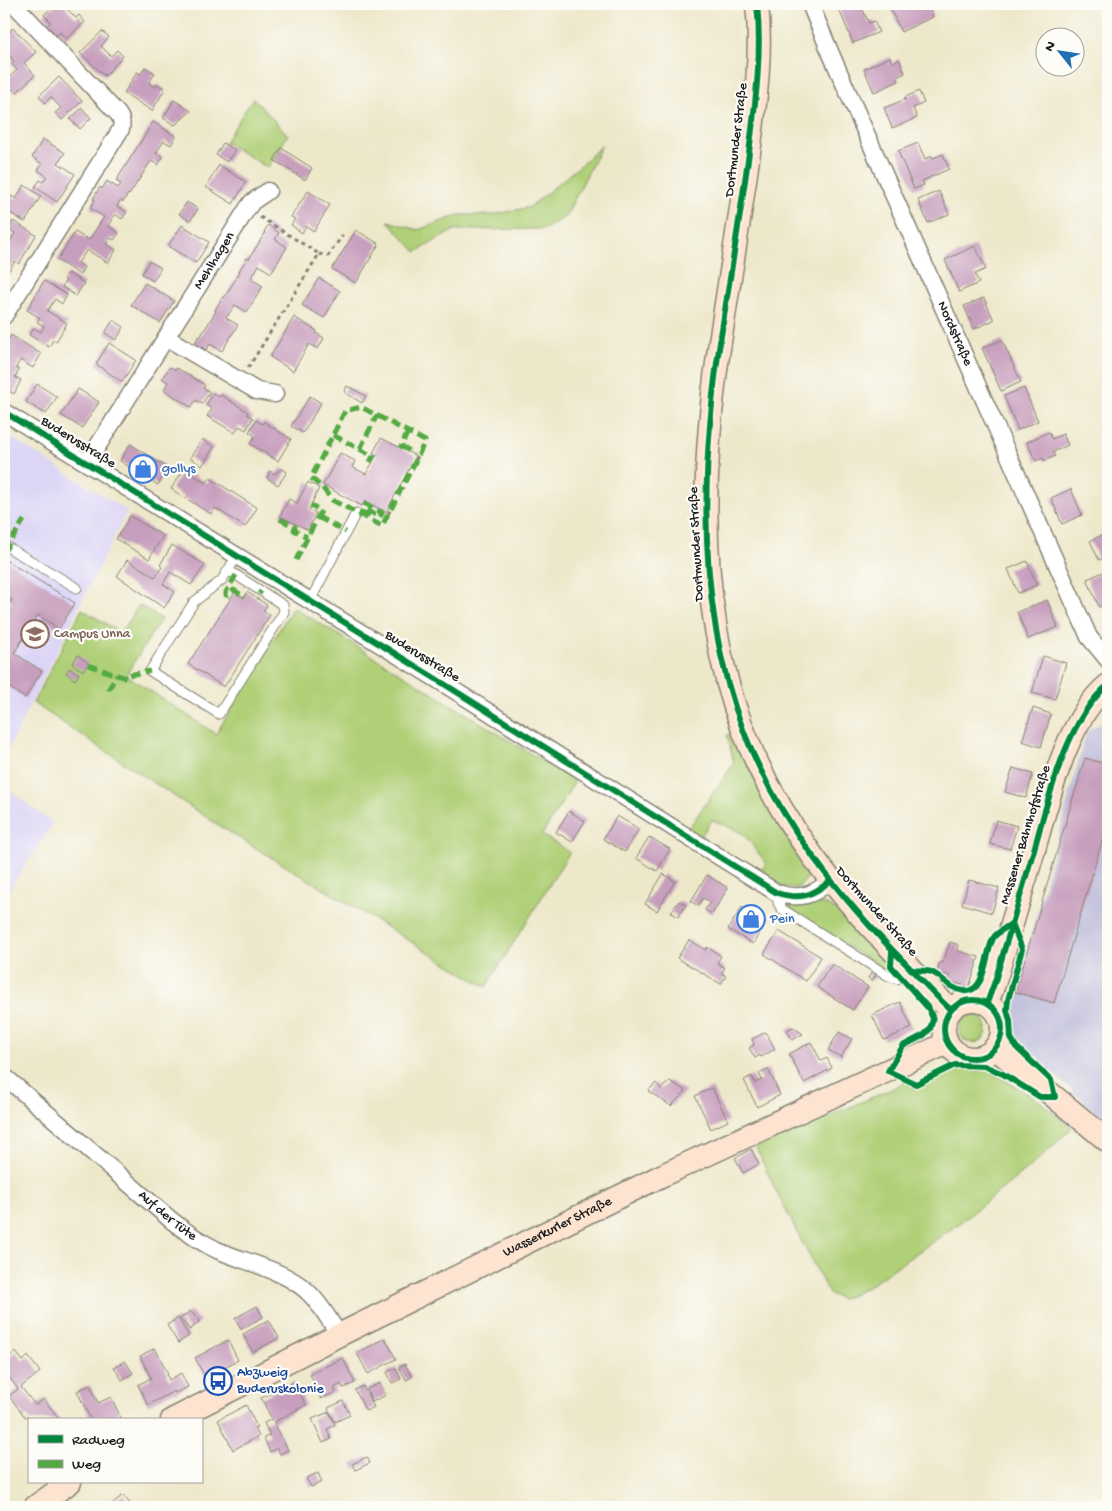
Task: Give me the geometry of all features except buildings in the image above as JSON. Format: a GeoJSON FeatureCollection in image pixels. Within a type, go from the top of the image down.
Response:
{"type":"FeatureCollection","features":[{"type":"Feature","properties":{"kind":"main road","name":"Dortmunder Straße"},"geometry":{"type":"LineString","coordinates":[[757,4],[759,24],[755,103],[743,196],[717,355],[706,467],[708,558],[713,615],[722,663],[743,732],[766,781],[791,825],[830,881],[860,916],[951,1010]]}},
{"type":"Feature","properties":{"kind":"main road","name":"Massener Bahnhofstraße"},"geometry":{"type":"LineString","coordinates":[[987,1003],[1046,809],[1073,732],[1086,708],[1108,684]]}},
{"type":"Feature","properties":{"kind":"main road"},"geometry":{"type":"LineString","coordinates":[[966,1000],[980,1000],[987,1003],[999,1015],[1002,1026],[1001,1038],[995,1048],[986,1055],[976,1058],[965,1057],[955,1052],[948,1043],[944,1032],[945,1020],[951,1010],[966,1000]]}},
{"type":"Feature","properties":{"kind":"main road","name":"Wasserkurler Straße"},"geometry":{"type":"LineString","coordinates":[[176,1418],[663,1175],[948,1043]]}},
{"type":"Feature","properties":{"kind":"main road"},"geometry":{"type":"LineString","coordinates":[[995,1048],[1108,1141]]}},
{"type":"Feature","properties":{"kind":"main road"},"geometry":{"type":"LineString","coordinates":[[35,1507],[67,1484]]}},
{"type":"Feature","properties":{"kind":"street"},"geometry":{"type":"LineString","coordinates":[[4,316],[121,129],[122,124],[118,114],[14,4]]}},
{"type":"Feature","properties":{"kind":"street","name":"Nordstraße"},"geometry":{"type":"LineString","coordinates":[[810,4],[1089,637],[1108,660]]}},
{"type":"Feature","properties":{"kind":"street","name":"Mehlhagen"},"geometry":{"type":"LineString","coordinates":[[87,464],[247,209],[252,202],[268,191]]}},
{"type":"Feature","properties":{"kind":"street"},"geometry":{"type":"LineString","coordinates":[[167,338],[257,391],[275,394]]}},
{"type":"Feature","properties":{"kind":"street","name":"Buderusstraße"},"geometry":{"type":"LineString","coordinates":[[4,412],[310,601],[777,894],[790,897],[804,896],[819,890],[830,881]]}},
{"type":"Feature","properties":{"kind":"street","name":"Auf der Tüte"},"geometry":{"type":"LineString","coordinates":[[4,1076],[192,1236],[217,1250],[287,1278],[303,1288],[319,1304],[339,1335]]}},
{"type":"Feature","properties":{"kind":"lane"},"geometry":{"type":"LineString","coordinates":[[310,601],[356,513]]}},
{"type":"Feature","properties":{"kind":"lane"},"geometry":{"type":"LineString","coordinates":[[4,545],[77,588]]}},
{"type":"Feature","properties":{"kind":"lane"},"geometry":{"type":"LineString","coordinates":[[228,570],[283,604],[284,612],[219,714],[150,671],[194,602],[222,580],[228,570],[237,556]]}},
{"type":"Feature","properties":{"kind":"lane"},"geometry":{"type":"LineString","coordinates":[[777,894],[778,903],[782,909],[887,975],[897,979],[912,970]]}},
{"type":"Feature","properties":{"kind":"path"},"geometry":{"type":"LineString","coordinates":[[247,209],[319,254],[328,256],[342,235]]}},
{"type":"Feature","properties":{"kind":"path"},"geometry":{"type":"LineString","coordinates":[[240,381],[319,254]]}},
{"type":"Feature","properties":{"kind":"path"},"geometry":{"type":"LineString","coordinates":[[388,514],[391,509]]}},
{"type":"Feature","properties":{"kind":"shaded area","name":"Campus Unna"},"geometry":{"type":"Polygon","coordinates":[[[4,433],[127,511],[4,757],[4,433]]]}},
{"type":"Feature","properties":{"kind":"shaded area"},"geometry":{"type":"Polygon","coordinates":[[[1108,720],[1108,1124],[1005,1029],[1087,731],[1108,720]]]}},
{"type":"Feature","properties":{"kind":"shaded area"},"geometry":{"type":"Polygon","coordinates":[[[4,786],[53,823],[4,898],[4,786]]]}},
{"type":"Feature","properties":{"kind":"green space"},"geometry":{"type":"Polygon","coordinates":[[[253,98],[288,135],[268,168],[225,142],[253,98]]]}},
{"type":"Feature","properties":{"kind":"green space"},"geometry":{"type":"Polygon","coordinates":[[[602,145],[566,216],[545,229],[454,230],[416,252],[388,221],[418,230],[459,215],[492,215],[530,207],[602,145]]]}},
{"type":"Feature","properties":{"kind":"green space"},"geometry":{"type":"Polygon","coordinates":[[[139,605],[161,619],[126,675],[216,734],[293,607],[575,781],[542,835],[570,852],[486,987],[221,827],[33,703],[82,609],[121,633],[139,605]]]}},
{"type":"Feature","properties":{"kind":"green space"},"geometry":{"type":"Polygon","coordinates":[[[733,732],[761,793],[809,873],[799,886],[787,888],[759,874],[766,863],[747,838],[738,831],[712,820],[701,836],[688,829],[734,763],[727,735],[733,732]]]}},
{"type":"Feature","properties":{"kind":"green space"},"geometry":{"type":"Polygon","coordinates":[[[815,903],[826,905],[838,911],[891,970],[885,970],[792,912],[789,907],[790,905],[815,903]]]}},
{"type":"Feature","properties":{"kind":"green space"},"geometry":{"type":"Polygon","coordinates":[[[973,1015],[983,1019],[987,1029],[983,1039],[973,1043],[963,1039],[959,1029],[963,1019],[973,1015]]]}},
{"type":"Feature","properties":{"kind":"green space"},"geometry":{"type":"Polygon","coordinates":[[[960,1068],[987,1069],[1038,1100],[1072,1128],[1037,1161],[957,1225],[866,1288],[842,1299],[829,1294],[756,1148],[905,1083],[916,1087],[960,1068]]]}},
{"type":"Feature","properties":{"kind":"marked path"},"geometry":{"type":"LineString","coordinates":[[388,514],[382,526],[332,500],[322,487],[311,478],[345,411],[361,407],[425,441],[418,456]]}},
{"type":"Feature","properties":{"kind":"marked path"},"geometry":{"type":"LineString","coordinates":[[360,449],[377,415]]}},
{"type":"Feature","properties":{"kind":"marked path"},"geometry":{"type":"LineString","coordinates":[[408,432],[401,446],[412,452]]}},
{"type":"Feature","properties":{"kind":"marked path"},"geometry":{"type":"LineString","coordinates":[[333,435],[373,456],[370,462]]}},
{"type":"Feature","properties":{"kind":"marked path"},"geometry":{"type":"LineString","coordinates":[[391,509],[416,460]]}},
{"type":"Feature","properties":{"kind":"marked path"},"geometry":{"type":"LineString","coordinates":[[364,503],[382,513],[380,517],[364,509],[362,512],[370,516]]}},
{"type":"Feature","properties":{"kind":"marked path"},"geometry":{"type":"LineString","coordinates":[[296,560],[321,511],[311,505]]}},
{"type":"Feature","properties":{"kind":"marked path"},"geometry":{"type":"LineString","coordinates":[[318,517],[346,532]]}},
{"type":"Feature","properties":{"kind":"marked path"},"geometry":{"type":"LineString","coordinates":[[280,519],[295,527],[294,530],[307,537]]}},
{"type":"Feature","properties":{"kind":"marked path"},"geometry":{"type":"LineString","coordinates":[[4,552],[24,520]]}},
{"type":"Feature","properties":{"kind":"marked path"},"geometry":{"type":"LineString","coordinates":[[236,575],[226,595],[234,590],[245,597]]}},
{"type":"Feature","properties":{"kind":"marked path"},"geometry":{"type":"LineString","coordinates":[[88,665],[126,678],[128,675],[150,671]]}},
{"type":"Feature","properties":{"kind":"marked path"},"geometry":{"type":"LineString","coordinates":[[108,690],[117,675]]}},
{"type":"Feature","properties":{"kind":"cycle path"},"geometry":{"type":"LineString","coordinates":[[757,4],[759,57],[754,110],[710,425],[706,529],[710,582],[717,633],[728,683],[744,732],[775,798],[814,858],[836,887],[884,941],[951,1010]]}},
{"type":"Feature","properties":{"kind":"cycle path"},"geometry":{"type":"LineString","coordinates":[[4,412],[433,677],[777,893],[792,896],[805,895],[817,890],[830,881]]}},
{"type":"Feature","properties":{"kind":"cycle path"},"geometry":{"type":"LineString","coordinates":[[987,1003],[1060,763],[1081,719],[1093,700],[1108,685]]}},
{"type":"Feature","properties":{"kind":"cycle path"},"geometry":{"type":"LineString","coordinates":[[892,951],[891,966],[929,1009],[933,1019],[930,1029],[924,1035],[903,1046],[888,1071],[916,1084],[955,1065],[984,1066],[1003,1074],[1040,1097],[1055,1097],[1051,1080],[1016,1047],[1011,1038],[1007,1010],[1008,1000],[1022,949],[1012,923]]}},
{"type":"Feature","properties":{"kind":"cycle path"},"geometry":{"type":"LineString","coordinates":[[912,970],[931,972],[958,990],[972,990],[977,986],[981,978],[994,937],[1012,923]]}},
{"type":"Feature","properties":{"kind":"cycle path"},"geometry":{"type":"LineString","coordinates":[[973,1000],[984,1002],[997,1013],[1002,1029],[1000,1040],[989,1053],[973,1058],[962,1056],[949,1045],[944,1029],[946,1018],[957,1005],[973,1000]]}},
{"type":"Feature","properties":{"kind":"place","name":"gollys"},"geometry":{"type":"Point","coordinates":[143,469]}},
{"type":"Feature","properties":{"kind":"place","name":"Campus Unna"},"geometry":{"type":"Point","coordinates":[35,634]}},
{"type":"Feature","properties":{"kind":"place","name":"Pein"},"geometry":{"type":"Point","coordinates":[751,919]}},
{"type":"Feature","properties":{"kind":"place","name":"Abzweig Buderuskolonie"},"geometry":{"type":"Point","coordinates":[218,1381]}}]}
